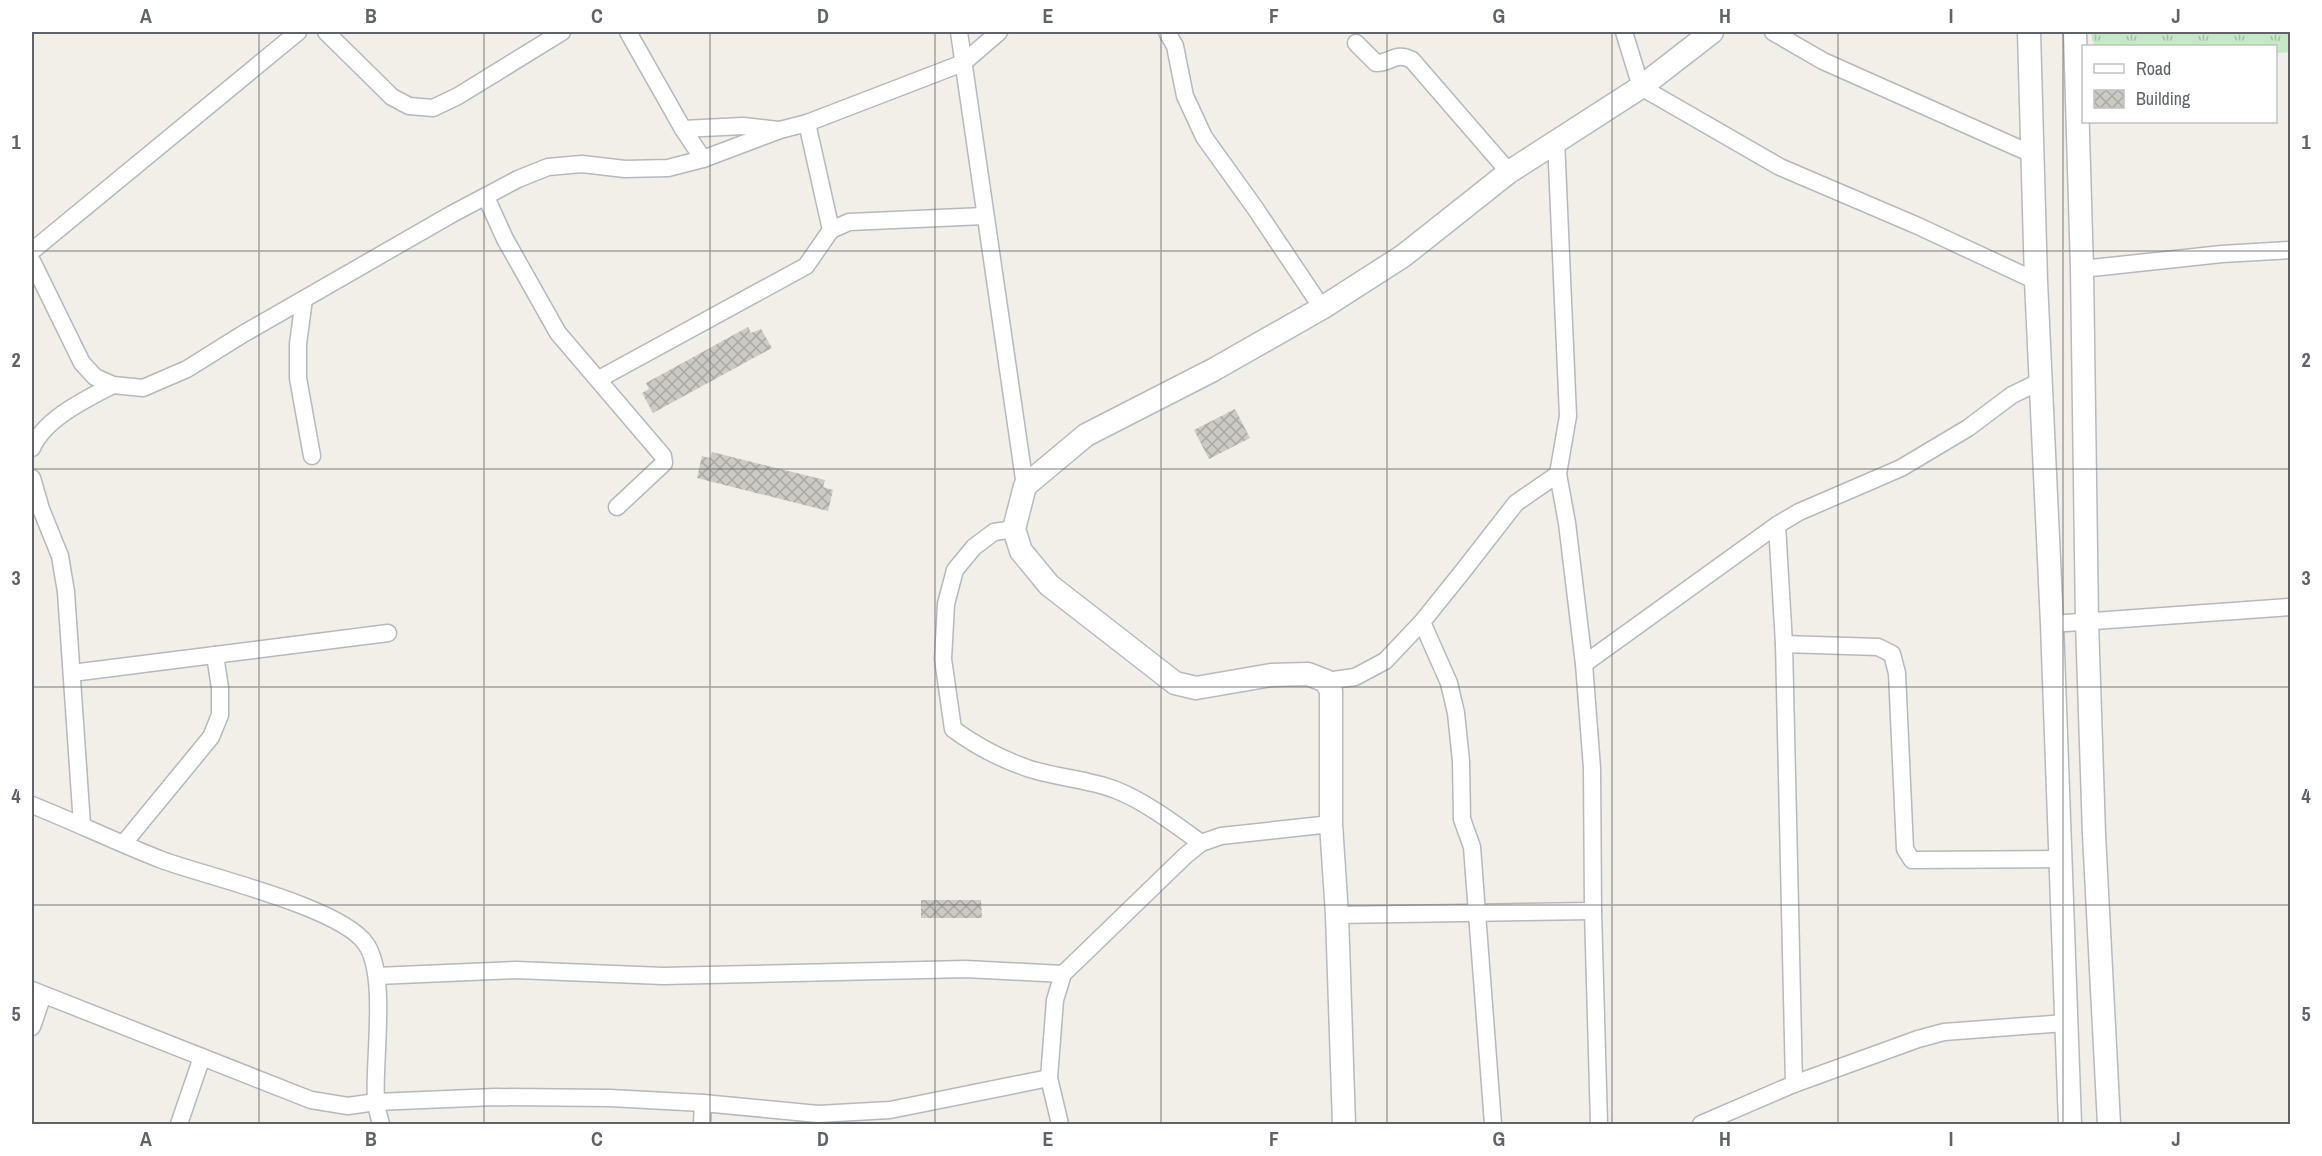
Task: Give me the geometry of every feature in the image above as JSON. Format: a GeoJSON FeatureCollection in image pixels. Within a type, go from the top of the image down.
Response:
{"type":"FeatureCollection","features":[{"type":"Feature","properties":{"kind":"street"},"geometry":{"type":"LineString","coordinates":[[32,251],[298,32]]}},
{"type":"Feature","properties":{"kind":"street"},"geometry":{"type":"LineString","coordinates":[[326,32],[392,97],[410,106],[433,108],[458,96],[562,32]]}},
{"type":"Feature","properties":{"kind":"street"},"geometry":{"type":"LineString","coordinates":[[628,32],[683,129],[703,159]]}},
{"type":"Feature","properties":{"kind":"street"},"geometry":{"type":"LineString","coordinates":[[959,32],[1025,486],[1014,529],[1021,551],[1049,585],[1175,683],[1196,688],[1271,675],[1308,675],[1326,681],[1355,677],[1385,661],[1422,622],[1515,503],[1558,474]]}},
{"type":"Feature","properties":{"kind":"street"},"geometry":{"type":"LineString","coordinates":[[32,261],[82,363],[95,377],[113,386],[143,388],[187,369],[452,214],[518,179],[548,167],[582,164],[625,169],[668,168],[703,159],[780,130],[807,123],[963,63],[999,32]]}},
{"type":"Feature","properties":{"kind":"street"},"geometry":{"type":"LineString","coordinates":[[1167,32],[1175,46],[1185,96],[1204,137],[1322,308]]}},
{"type":"Feature","properties":{"kind":"street"},"geometry":{"type":"LineString","coordinates":[[1624,32],[1641,87],[1780,167],[1918,226],[2036,281]]}},
{"type":"Feature","properties":{"kind":"street"},"geometry":{"type":"LineString","coordinates":[[1025,486],[1086,435],[1213,370],[1322,308],[1403,256],[1509,172],[1641,87],[1712,32]]}},
{"type":"Feature","properties":{"kind":"street"},"geometry":{"type":"LineString","coordinates":[[1773,32],[1823,61],[2034,155]]}},
{"type":"Feature","properties":{"kind":"street"},"geometry":{"type":"LineString","coordinates":[[2028,32],[2070,1125]]}},
{"type":"Feature","properties":{"kind":"street"},"geometry":{"type":"LineString","coordinates":[[2075,32],[2082,269],[2087,622],[2094,834],[2109,1125]]}},
{"type":"Feature","properties":{"kind":"street"},"geometry":{"type":"LineString","coordinates":[[1356,43],[1376,63],[1382,63],[1397,56],[1404,56],[1412,60],[1509,172]]}},
{"type":"Feature","properties":{"kind":"street"},"geometry":{"type":"LineString","coordinates":[[807,123],[831,230]]}},
{"type":"Feature","properties":{"kind":"street"},"geometry":{"type":"LineString","coordinates":[[683,129],[743,126],[780,130]]}},
{"type":"Feature","properties":{"kind":"street"},"geometry":{"type":"LineString","coordinates":[[1557,140],[1568,416],[1558,474],[1567,523],[1584,664],[1592,768],[1593,911],[1599,1125]]}},
{"type":"Feature","properties":{"kind":"street"},"geometry":{"type":"LineString","coordinates":[[486,197],[505,238],[558,333],[663,456],[663,463],[657,472],[617,507]]}},
{"type":"Feature","properties":{"kind":"street"},"geometry":{"type":"LineString","coordinates":[[599,379],[806,266],[831,230],[849,222],[984,216]]}},
{"type":"Feature","properties":{"kind":"street"},"geometry":{"type":"LineString","coordinates":[[2082,269],[2222,254],[2290,250]]}},
{"type":"Feature","properties":{"kind":"street"},"geometry":{"type":"LineString","coordinates":[[304,299],[298,344],[298,378],[312,456]]}},
{"type":"Feature","properties":{"kind":"street"},"geometry":{"type":"LineString","coordinates":[[1584,664],[1777,525],[1799,512],[1901,468],[1968,428],[2012,395],[2041,381]]}},
{"type":"Feature","properties":{"kind":"street"},"geometry":{"type":"LineString","coordinates":[[32,448],[36,438],[69,410],[113,386]]}},
{"type":"Feature","properties":{"kind":"street"},"geometry":{"type":"LineString","coordinates":[[32,478],[41,509],[60,556],[66,592],[82,825]]}},
{"type":"Feature","properties":{"kind":"street"},"geometry":{"type":"LineString","coordinates":[[1777,525],[1784,644],[1794,1084]]}},
{"type":"Feature","properties":{"kind":"street"},"geometry":{"type":"LineString","coordinates":[[1014,529],[994,532],[974,547],[955,570],[946,604],[943,659],[953,729],[977,746],[1031,769],[1088,780],[1118,790],[1152,809],[1202,843]]}},
{"type":"Feature","properties":{"kind":"street"},"geometry":{"type":"LineString","coordinates":[[2052,624],[2290,607]]}},
{"type":"Feature","properties":{"kind":"street"},"geometry":{"type":"LineString","coordinates":[[1422,622],[1449,683],[1456,713],[1461,761],[1462,819],[1472,847],[1493,1125]]}},
{"type":"Feature","properties":{"kind":"street"},"geometry":{"type":"LineString","coordinates":[[72,673],[388,633]]}},
{"type":"Feature","properties":{"kind":"street"},"geometry":{"type":"LineString","coordinates":[[1784,644],[1878,647],[1892,654],[1897,673],[1905,849],[1912,860],[2059,859]]}},
{"type":"Feature","properties":{"kind":"street"},"geometry":{"type":"LineString","coordinates":[[124,843],[211,737],[220,715],[220,688],[215,655]]}},
{"type":"Feature","properties":{"kind":"street"},"geometry":{"type":"LineString","coordinates":[[1326,681],[1331,691],[1331,824],[1337,915],[1344,1125]]}},
{"type":"Feature","properties":{"kind":"street"},"geometry":{"type":"LineString","coordinates":[[32,805],[161,860],[320,912],[345,926],[367,945],[377,976],[376,1102],[381,1125]]}},
{"type":"Feature","properties":{"kind":"street"},"geometry":{"type":"LineString","coordinates":[[1060,1125],[1049,1078],[1055,1000],[1063,974],[1185,856],[1202,843],[1221,836],[1331,824]]}},
{"type":"Feature","properties":{"kind":"street"},"geometry":{"type":"LineString","coordinates":[[1337,915],[1477,915],[1593,911]]}},
{"type":"Feature","properties":{"kind":"street"},"geometry":{"type":"LineString","coordinates":[[377,976],[516,970],[663,976],[966,969],[1063,974]]}},
{"type":"Feature","properties":{"kind":"street"},"geometry":{"type":"LineString","coordinates":[[32,1027],[37,993],[311,1100],[348,1106],[376,1102],[506,1097],[610,1098],[703,1103],[818,1114],[890,1110],[1049,1078]]}},
{"type":"Feature","properties":{"kind":"street"},"geometry":{"type":"LineString","coordinates":[[1701,1125],[1794,1084],[1918,1039],[1944,1032],[2065,1023]]}},
{"type":"Feature","properties":{"kind":"street"},"geometry":{"type":"LineString","coordinates":[[179,1125],[202,1057]]}},
{"type":"Feature","properties":{"kind":"street"},"geometry":{"type":"LineString","coordinates":[[702,1125],[703,1103]]}},
{"type":"Feature","properties":{"kind":"green space"},"geometry":{"type":"Polygon","coordinates":[[[2091,32],[2290,32],[2290,52],[2277,53],[2277,45],[2094,45],[2091,32]]]}},
{"type":"Feature","properties":{"kind":"building"},"geometry":{"type":"Polygon","coordinates":[[[748,327],[751,333],[761,329],[772,348],[653,413],[642,393],[649,389],[646,383],[748,327]]]}},
{"type":"Feature","properties":{"kind":"building"},"geometry":{"type":"Polygon","coordinates":[[[1235,409],[1250,438],[1209,459],[1194,430],[1235,409]]]}},
{"type":"Feature","properties":{"kind":"building"},"geometry":{"type":"Polygon","coordinates":[[[712,452],[825,480],[823,487],[833,490],[828,511],[697,478],[702,456],[710,458],[712,452]]]}},
{"type":"Feature","properties":{"kind":"building"},"geometry":{"type":"Polygon","coordinates":[[[921,900],[981,900],[982,918],[921,918],[921,900]]]}}]}
